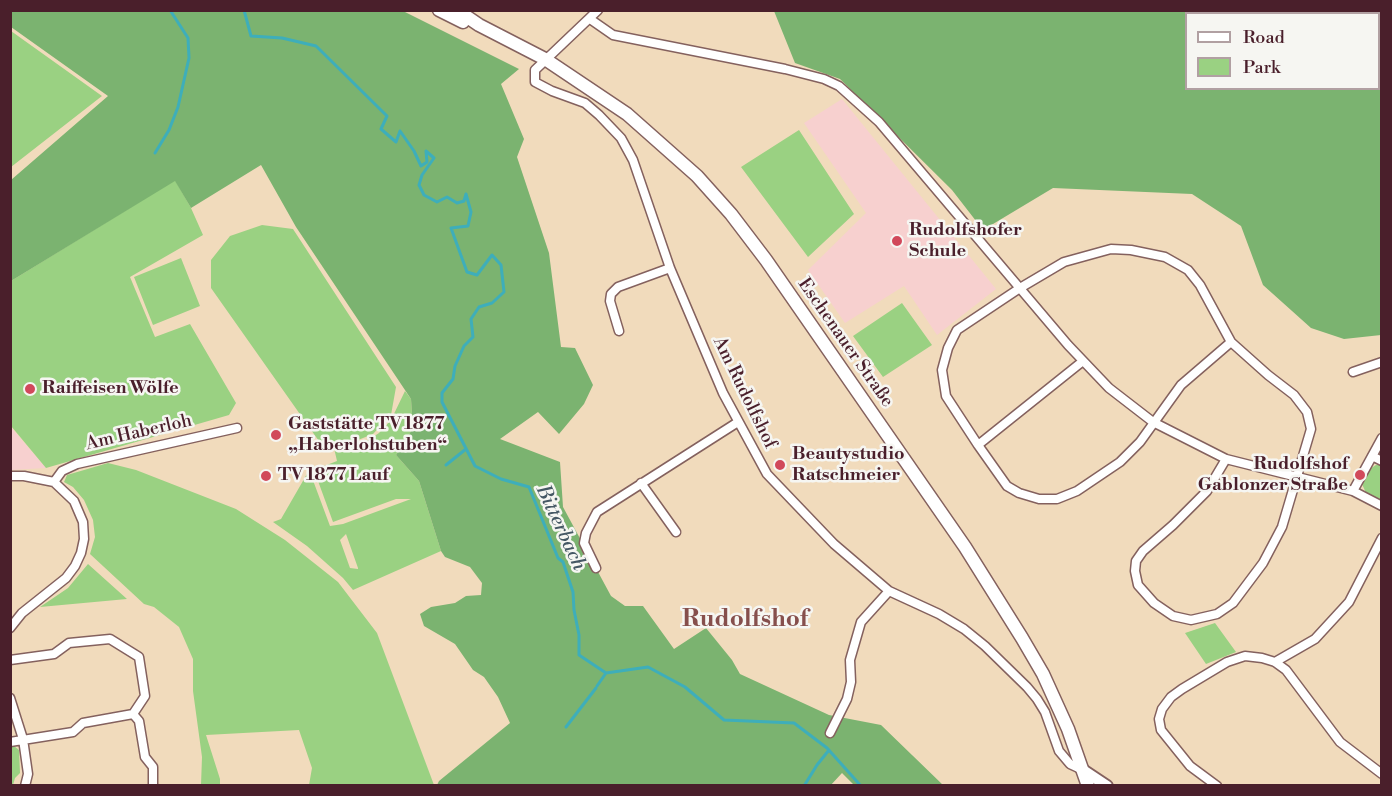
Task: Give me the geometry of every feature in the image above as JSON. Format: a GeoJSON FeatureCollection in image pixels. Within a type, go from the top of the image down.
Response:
{"type":"FeatureCollection","features":[{"type":"Feature","properties":{"kind":"main road","name":"Eschenauer Straße"},"geometry":{"type":"LineString","coordinates":[[439,10],[463,22],[479,25]]}},
{"type":"Feature","properties":{"kind":"main road","name":"Eschenauer Straße"},"geometry":{"type":"LineString","coordinates":[[457,10],[479,25],[545,59],[627,114],[697,176],[731,214],[766,260],[964,547],[1022,638],[1064,720],[1088,786]]}},
{"type":"Feature","properties":{"kind":"street"},"geometry":{"type":"LineString","coordinates":[[545,59],[598,10]]}},
{"type":"Feature","properties":{"kind":"street"},"geometry":{"type":"LineString","coordinates":[[590,19],[613,35],[785,69],[824,79],[839,87],[879,122],[1083,361],[1109,388],[1153,422],[1226,459],[1353,491],[1382,506]]}},
{"type":"Feature","properties":{"kind":"street","name":"Am Rudolfshof"},"geometry":{"type":"LineString","coordinates":[[545,59],[535,70],[535,82],[585,103],[621,138],[633,160],[670,268],[723,393],[767,474],[834,544],[889,591],[939,614],[964,629],[985,646],[1037,699],[1045,712],[1059,751],[1070,764],[1083,770]]}},
{"type":"Feature","properties":{"kind":"street"},"geometry":{"type":"LineString","coordinates":[[1226,459],[1207,491],[1143,551],[1136,561],[1135,571],[1138,585],[1154,603],[1173,616],[1191,620],[1203,618],[1217,614],[1233,603],[1263,562],[1282,527],[1299,476],[1311,429],[1307,412],[1294,395],[1231,342],[1200,285],[1188,270],[1165,257],[1131,250],[1111,249],[1064,262],[957,330],[948,348],[942,370],[946,396],[1007,486],[1018,493],[1039,499],[1057,499],[1077,491],[1120,462],[1140,442],[1181,385],[1231,342]]}},
{"type":"Feature","properties":{"kind":"street"},"geometry":{"type":"LineString","coordinates":[[619,331],[610,301],[611,294],[618,287],[670,268]]}},
{"type":"Feature","properties":{"kind":"street"},"geometry":{"type":"LineString","coordinates":[[978,445],[1083,361]]}},
{"type":"Feature","properties":{"kind":"street"},"geometry":{"type":"LineString","coordinates":[[1353,372],[1382,363]]}},
{"type":"Feature","properties":{"kind":"street"},"geometry":{"type":"LineString","coordinates":[[596,568],[584,543],[586,533],[597,512],[738,422]]}},
{"type":"Feature","properties":{"kind":"street","name":"Am Haberloh"},"geometry":{"type":"LineString","coordinates":[[54,482],[62,471],[77,464],[237,428]]}},
{"type":"Feature","properties":{"kind":"street"},"geometry":{"type":"LineString","coordinates":[[1353,491],[1382,438]]}},
{"type":"Feature","properties":{"kind":"street"},"geometry":{"type":"LineString","coordinates":[[1372,456],[1382,461]]}},
{"type":"Feature","properties":{"kind":"street"},"geometry":{"type":"LineString","coordinates":[[10,476],[24,476],[54,482],[74,501],[83,522],[84,538],[81,553],[66,578],[22,613],[10,628]]}},
{"type":"Feature","properties":{"kind":"street"},"geometry":{"type":"LineString","coordinates":[[641,483],[676,532]]}},
{"type":"Feature","properties":{"kind":"street"},"geometry":{"type":"LineString","coordinates":[[1275,662],[1322,634],[1349,602],[1382,538]]}},
{"type":"Feature","properties":{"kind":"street"},"geometry":{"type":"LineString","coordinates":[[830,733],[847,699],[851,682],[850,660],[861,622],[889,591]]}},
{"type":"Feature","properties":{"kind":"street"},"geometry":{"type":"LineString","coordinates":[[10,660],[54,654],[69,643],[110,639],[139,657],[145,696],[133,714],[83,723],[73,732],[10,742]]}},
{"type":"Feature","properties":{"kind":"street"},"geometry":{"type":"LineString","coordinates":[[1217,786],[1190,766],[1161,730],[1159,719],[1162,709],[1182,688],[1227,662],[1245,656],[1275,662],[1287,670],[1340,742],[1382,774]]}},
{"type":"Feature","properties":{"kind":"street"},"geometry":{"type":"LineString","coordinates":[[10,698],[23,739],[28,774],[25,786]]}},
{"type":"Feature","properties":{"kind":"street"},"geometry":{"type":"LineString","coordinates":[[133,714],[139,721],[145,757],[153,767],[153,786]]}},
{"type":"Feature","properties":{"kind":"street"},"geometry":{"type":"LineString","coordinates":[[1083,770],[1107,786]]}},
{"type":"Feature","properties":{"kind":"shaded area","name":"Rudolfshofer Schule"},"geometry":{"type":"Polygon","coordinates":[[[842,99],[996,289],[937,335],[904,286],[845,323],[808,270],[866,213],[804,123],[842,99]]]}},
{"type":"Feature","properties":{"kind":"shaded area"},"geometry":{"type":"Polygon","coordinates":[[[10,426],[46,468],[11,470],[10,426]]]}},
{"type":"Feature","properties":{"kind":"green space"},"geometry":{"type":"Polygon","coordinates":[[[11,11],[403,11],[519,69],[501,84],[524,139],[517,157],[549,253],[561,347],[575,348],[593,385],[584,404],[559,434],[538,412],[500,439],[560,462],[563,507],[611,596],[625,606],[643,606],[674,649],[706,628],[732,660],[740,674],[829,715],[881,725],[943,785],[854,785],[842,773],[830,786],[437,785],[510,723],[498,697],[484,677],[473,670],[455,644],[424,626],[420,614],[431,607],[455,603],[466,596],[481,595],[482,583],[470,567],[445,557],[441,551],[419,481],[396,455],[413,428],[411,399],[296,227],[261,165],[191,208],[175,181],[11,281],[11,180],[108,96],[11,27],[11,11]]]}},
{"type":"Feature","properties":{"kind":"green space"},"geometry":{"type":"Polygon","coordinates":[[[774,11],[1381,11],[1381,335],[1344,339],[1311,328],[1263,285],[1241,226],[1192,194],[1053,188],[983,230],[952,190],[840,79],[795,63],[774,11]]]}},
{"type":"Feature","properties":{"kind":"green space"},"geometry":{"type":"Polygon","coordinates":[[[11,31],[102,96],[11,167],[11,31]]]}},
{"type":"Feature","properties":{"kind":"green space"},"geometry":{"type":"Polygon","coordinates":[[[799,130],[854,214],[808,257],[741,167],[799,130]]]}},
{"type":"Feature","properties":{"kind":"green space"},"geometry":{"type":"Polygon","coordinates":[[[175,180],[203,235],[130,277],[155,337],[190,324],[236,403],[229,415],[46,468],[11,426],[11,281],[175,180]]]}},
{"type":"Feature","properties":{"kind":"green space"},"geometry":{"type":"Polygon","coordinates":[[[262,225],[293,229],[396,387],[391,415],[373,434],[348,444],[321,444],[211,288],[211,260],[230,236],[262,225]]]}},
{"type":"Feature","properties":{"kind":"green space"},"geometry":{"type":"Polygon","coordinates":[[[181,258],[200,306],[153,325],[134,277],[181,258]]]}},
{"type":"Feature","properties":{"kind":"green space"},"geometry":{"type":"Polygon","coordinates":[[[902,303],[932,345],[883,377],[853,336],[902,303]]]}},
{"type":"Feature","properties":{"kind":"green space"},"geometry":{"type":"Polygon","coordinates":[[[405,391],[411,399],[413,428],[396,455],[419,481],[441,551],[353,590],[307,546],[273,522],[281,519],[311,467],[311,475],[330,526],[343,524],[411,499],[396,499],[333,522],[314,470],[337,461],[334,448],[367,441],[379,433],[391,420],[405,391]],[[346,534],[340,540],[350,568],[358,569],[346,534]]]}},
{"type":"Feature","properties":{"kind":"green space"},"geometry":{"type":"Polygon","coordinates":[[[108,463],[136,470],[236,509],[285,540],[338,582],[377,633],[434,785],[309,785],[312,768],[299,730],[206,735],[220,785],[201,785],[202,757],[193,691],[193,659],[179,627],[154,607],[144,604],[90,554],[95,537],[93,520],[84,500],[73,487],[64,482],[67,475],[108,463]]]}},
{"type":"Feature","properties":{"kind":"green space"},"geometry":{"type":"Polygon","coordinates":[[[1381,465],[1381,501],[1366,493],[1362,484],[1368,470],[1381,465]]]}},
{"type":"Feature","properties":{"kind":"green space"},"geometry":{"type":"Polygon","coordinates":[[[88,564],[127,599],[40,607],[68,588],[88,564]]]}},
{"type":"Feature","properties":{"kind":"green space"},"geometry":{"type":"Polygon","coordinates":[[[1215,623],[1236,652],[1206,664],[1185,633],[1215,623]]]}},
{"type":"Feature","properties":{"kind":"green space"},"geometry":{"type":"Polygon","coordinates":[[[14,746],[19,750],[20,773],[11,785],[11,747],[14,746]]]}},
{"type":"Feature","properties":{"kind":"waterway"},"geometry":{"type":"LineString","coordinates":[[155,153],[169,130],[178,107],[189,58],[188,38],[170,10]]}},
{"type":"Feature","properties":{"kind":"waterway","name":"Bitterbach"},"geometry":{"type":"LineString","coordinates":[[244,10],[251,36],[282,38],[316,46],[387,116],[381,129],[396,142],[400,131],[421,166],[427,162],[426,151],[434,158],[422,175],[419,185],[424,195],[437,202],[447,197],[457,203],[464,201],[466,194],[471,212],[468,226],[451,228],[467,272],[477,275],[492,255],[501,265],[504,292],[492,303],[479,307],[471,319],[473,337],[464,346],[455,366],[453,379],[442,393],[442,402],[475,466],[501,479],[529,487],[558,558],[563,562],[573,592],[579,635],[579,655],[606,673],[648,667],[685,687],[724,720],[794,723],[827,748],[861,786]]}},
{"type":"Feature","properties":{"kind":"waterway"},"geometry":{"type":"LineString","coordinates":[[446,465],[466,449]]}},
{"type":"Feature","properties":{"kind":"waterway"},"geometry":{"type":"LineString","coordinates":[[597,686],[606,673]]}},
{"type":"Feature","properties":{"kind":"waterway"},"geometry":{"type":"LineString","coordinates":[[566,727],[596,688]]}},
{"type":"Feature","properties":{"kind":"waterway"},"geometry":{"type":"LineString","coordinates":[[804,786],[829,750]]}},
{"type":"Feature","properties":{"kind":"place","name":"Rudolfshofer Schule"},"geometry":{"type":"Point","coordinates":[897,241]}},
{"type":"Feature","properties":{"kind":"place","name":"Raiffeisen Wölfe"},"geometry":{"type":"Point","coordinates":[30,389]}},
{"type":"Feature","properties":{"kind":"place","name":"Gaststätte TV 1877 „Haberlohstuben“"},"geometry":{"type":"Point","coordinates":[276,435]}},
{"type":"Feature","properties":{"kind":"place","name":"Beautystudio Ratschmeier"},"geometry":{"type":"Point","coordinates":[780,465]}},
{"type":"Feature","properties":{"kind":"place","name":"Rudolfshof Gablonzer Straße"},"geometry":{"type":"Point","coordinates":[1360,475]}},
{"type":"Feature","properties":{"kind":"place","name":"TV 1877 Lauf"},"geometry":{"type":"Point","coordinates":[266,476]}},
{"type":"Feature","properties":{"kind":"district","name":"Rudolfshof"},"geometry":{"type":"Point","coordinates":[745,620]}}]}
